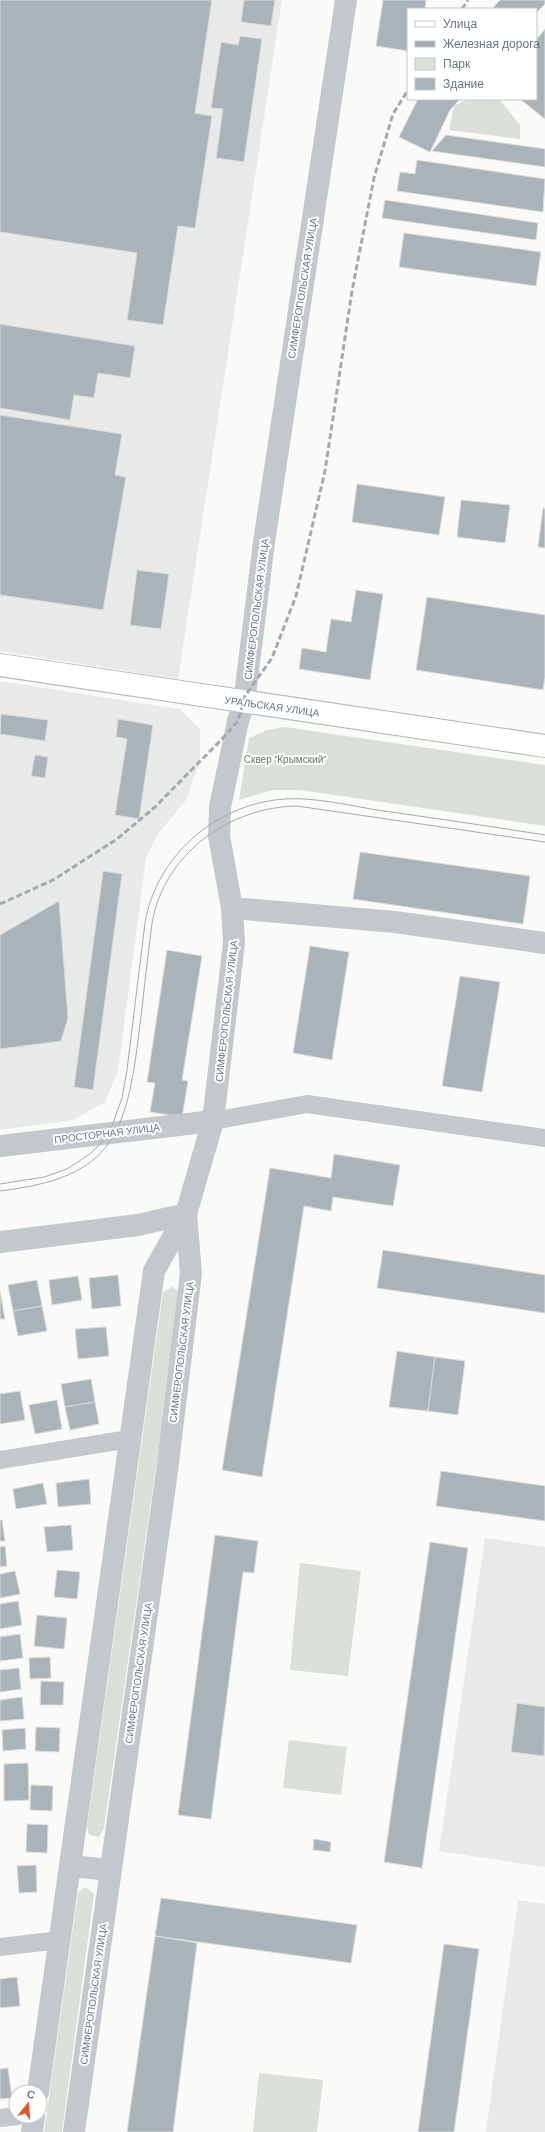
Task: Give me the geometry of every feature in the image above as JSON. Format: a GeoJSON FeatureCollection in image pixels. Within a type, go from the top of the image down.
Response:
{"type":"FeatureCollection","features":[{"type":"Feature","properties":{"kind":"main road","name":"УРАЛЬСКАЯ УЛИЦА"},"geometry":{"type":"LineString","coordinates":[[0,658],[244,699],[545,746]]}},
{"type":"Feature","properties":{"kind":"main road","name":"УРАЛЬСКАЯ УЛИЦА"},"geometry":{"type":"LineString","coordinates":[[0,665],[244,699],[545,737]]}},
{"type":"Feature","properties":{"kind":"street","name":"СИМФЕРОПОЛЬСКАЯ УЛИЦА"},"geometry":{"type":"LineString","coordinates":[[39,2084],[129,1439],[154,1272],[186,1214],[214,1121],[234,943],[232,908],[219,836],[220,807],[238,720],[244,699],[264,542],[346,0]]}},
{"type":"Feature","properties":{"kind":"street"},"geometry":{"type":"LineString","coordinates":[[232,908],[395,922],[545,943]]}},
{"type":"Feature","properties":{"kind":"street"},"geometry":{"type":"LineString","coordinates":[[214,1121],[307,1104],[545,1138]]}},
{"type":"Feature","properties":{"kind":"street","name":"ПРОСТОРНАЯ УЛИЦА"},"geometry":{"type":"LineString","coordinates":[[0,1146],[214,1121]]}},
{"type":"Feature","properties":{"kind":"street","name":"СИМФЕРОПОЛЬСКАЯ УЛИЦА"},"geometry":{"type":"LineString","coordinates":[[74,2132],[166,1478],[190,1281],[186,1214]]}},
{"type":"Feature","properties":{"kind":"street"},"geometry":{"type":"LineString","coordinates":[[0,1242],[138,1225],[186,1214]]}},
{"type":"Feature","properties":{"kind":"street"},"geometry":{"type":"LineString","coordinates":[[0,1460],[129,1439]]}},
{"type":"Feature","properties":{"kind":"street"},"geometry":{"type":"LineString","coordinates":[[70,1866],[110,1870]]}},
{"type":"Feature","properties":{"kind":"street"},"geometry":{"type":"LineString","coordinates":[[0,1944],[59,1940]]}},
{"type":"Feature","properties":{"kind":"shaded area"},"geometry":{"type":"Polygon","coordinates":[[[0,0],[282,0],[178,679],[0,651],[0,0]]]}},
{"type":"Feature","properties":{"kind":"shaded area"},"geometry":{"type":"Polygon","coordinates":[[[0,681],[179,709],[200,729],[200,760],[186,800],[158,834],[146,858],[118,1071],[105,1102],[73,1120],[0,1130],[0,681]]]}},
{"type":"Feature","properties":{"kind":"shaded area"},"geometry":{"type":"Polygon","coordinates":[[[485,1538],[545,1547],[545,1867],[439,1851],[485,1538]]]}},
{"type":"Feature","properties":{"kind":"shaded area"},"geometry":{"type":"Polygon","coordinates":[[[518,1900],[545,1904],[545,2132],[486,2132],[518,1900]]]}},
{"type":"Feature","properties":{"kind":"green space"},"geometry":{"type":"Polygon","coordinates":[[[467,100],[500,100],[520,125],[520,139],[449,130],[454,106],[467,100]]]}},
{"type":"Feature","properties":{"kind":"green space","name":"Сквер \"Крымский\""},"geometry":{"type":"Polygon","coordinates":[[[285,727],[545,765],[545,826],[300,790],[272,790],[239,800],[249,738],[267,730],[285,727]]]}},
{"type":"Feature","properties":{"kind":"green space"},"geometry":{"type":"Polygon","coordinates":[[[172,1287],[181,1293],[104,1828],[99,1837],[89,1835],[87,1827],[163,1292],[172,1287]]]}},
{"type":"Feature","properties":{"kind":"green space"},"geometry":{"type":"Polygon","coordinates":[[[300,1563],[361,1571],[348,1676],[290,1670],[300,1563]]]}},
{"type":"Feature","properties":{"kind":"green space"},"geometry":{"type":"Polygon","coordinates":[[[289,1740],[347,1747],[341,1795],[283,1788],[289,1740]]]}},
{"type":"Feature","properties":{"kind":"green space"},"geometry":{"type":"Polygon","coordinates":[[[85,1887],[94,1894],[62,2132],[44,2132],[45,2124],[48,2124],[48,2104],[78,1893],[85,1887]]]}},
{"type":"Feature","properties":{"kind":"green space"},"geometry":{"type":"Polygon","coordinates":[[[259,2073],[323,2080],[317,2132],[253,2132],[259,2073]]]}},
{"type":"Feature","properties":{"kind":"building"},"geometry":{"type":"Polygon","coordinates":[[[0,0],[212,0],[195,113],[212,116],[195,228],[178,226],[163,325],[127,320],[137,253],[0,232],[0,0]]]}},
{"type":"Feature","properties":{"kind":"building"},"geometry":{"type":"Polygon","coordinates":[[[244,0],[275,0],[271,26],[241,22],[244,0]]]}},
{"type":"Feature","properties":{"kind":"building"},"geometry":{"type":"Polygon","coordinates":[[[383,0],[426,0],[425,8],[407,8],[407,51],[376,46],[383,0]]]}},
{"type":"Feature","properties":{"kind":"building"},"geometry":{"type":"Polygon","coordinates":[[[500,0],[545,0],[545,4],[537,12],[537,8],[493,8],[500,0]]]}},
{"type":"Feature","properties":{"kind":"building"},"geometry":{"type":"Polygon","coordinates":[[[545,29],[545,119],[521,100],[537,100],[537,39],[545,29]]]}},
{"type":"Feature","properties":{"kind":"building"},"geometry":{"type":"Polygon","coordinates":[[[240,36],[262,39],[244,162],[216,158],[223,109],[211,108],[221,42],[238,45],[240,36]]]}},
{"type":"Feature","properties":{"kind":"building"},"geometry":{"type":"Polygon","coordinates":[[[418,100],[459,100],[450,110],[430,152],[399,137],[418,100]]]}},
{"type":"Feature","properties":{"kind":"building"},"geometry":{"type":"Polygon","coordinates":[[[446,135],[545,149],[545,167],[432,151],[446,135]]]}},
{"type":"Feature","properties":{"kind":"building"},"geometry":{"type":"Polygon","coordinates":[[[417,160],[545,179],[543,212],[397,191],[400,172],[415,174],[417,160]]]}},
{"type":"Feature","properties":{"kind":"building"},"geometry":{"type":"Polygon","coordinates":[[[385,200],[538,223],[536,240],[382,218],[385,200]]]}},
{"type":"Feature","properties":{"kind":"building"},"geometry":{"type":"Polygon","coordinates":[[[404,233],[541,252],[536,286],[399,267],[404,233]]]}},
{"type":"Feature","properties":{"kind":"building"},"geometry":{"type":"Polygon","coordinates":[[[0,324],[135,346],[130,378],[98,373],[94,398],[74,395],[70,420],[0,408],[0,324]]]}},
{"type":"Feature","properties":{"kind":"building"},"geometry":{"type":"Polygon","coordinates":[[[0,415],[122,434],[115,475],[126,477],[103,610],[0,595],[0,415]]]}},
{"type":"Feature","properties":{"kind":"building"},"geometry":{"type":"Polygon","coordinates":[[[357,484],[445,497],[439,535],[352,522],[357,484]]]}},
{"type":"Feature","properties":{"kind":"building"},"geometry":{"type":"Polygon","coordinates":[[[461,500],[510,505],[505,543],[457,537],[461,500]]]}},
{"type":"Feature","properties":{"kind":"building"},"geometry":{"type":"Polygon","coordinates":[[[543,508],[545,509],[545,548],[538,547],[543,508]]]}},
{"type":"Feature","properties":{"kind":"building"},"geometry":{"type":"Polygon","coordinates":[[[137,570],[169,574],[161,629],[130,625],[137,570]]]}},
{"type":"Feature","properties":{"kind":"building"},"geometry":{"type":"Polygon","coordinates":[[[356,590],[383,594],[370,680],[299,669],[302,648],[326,652],[331,619],[351,622],[356,590]]]}},
{"type":"Feature","properties":{"kind":"building"},"geometry":{"type":"Polygon","coordinates":[[[427,597],[545,615],[545,677],[543,690],[416,670],[427,597]]]}},
{"type":"Feature","properties":{"kind":"building"},"geometry":{"type":"Polygon","coordinates":[[[1,714],[48,720],[45,741],[0,734],[1,714]]]}},
{"type":"Feature","properties":{"kind":"building"},"geometry":{"type":"Polygon","coordinates":[[[118,719],[153,725],[139,819],[115,815],[127,739],[116,737],[118,719]]]}},
{"type":"Feature","properties":{"kind":"building"},"geometry":{"type":"Polygon","coordinates":[[[35,755],[48,757],[45,778],[31,776],[35,755]]]}},
{"type":"Feature","properties":{"kind":"building"},"geometry":{"type":"Polygon","coordinates":[[[360,852],[530,876],[523,924],[353,899],[360,852]]]}},
{"type":"Feature","properties":{"kind":"building"},"geometry":{"type":"Polygon","coordinates":[[[103,871],[122,874],[93,1090],[74,1087],[103,871]]]}},
{"type":"Feature","properties":{"kind":"building"},"geometry":{"type":"Polygon","coordinates":[[[59,901],[68,1018],[61,1041],[0,1049],[0,935],[59,901]]]}},
{"type":"Feature","properties":{"kind":"building"},"geometry":{"type":"Polygon","coordinates":[[[310,946],[349,952],[332,1060],[293,1053],[310,946]]]}},
{"type":"Feature","properties":{"kind":"building"},"geometry":{"type":"Polygon","coordinates":[[[167,950],[202,956],[182,1080],[188,1081],[182,1117],[150,1112],[155,1083],[147,1082],[167,950]]]}},
{"type":"Feature","properties":{"kind":"building"},"geometry":{"type":"Polygon","coordinates":[[[460,976],[500,982],[482,1092],[442,1086],[460,976]]]}},
{"type":"Feature","properties":{"kind":"building"},"geometry":{"type":"Polygon","coordinates":[[[334,1154],[400,1165],[393,1206],[333,1197],[331,1211],[304,1206],[262,1477],[222,1470],[270,1168],[331,1178],[334,1154]]]}},
{"type":"Feature","properties":{"kind":"building"},"geometry":{"type":"Polygon","coordinates":[[[383,1250],[545,1275],[545,1313],[377,1288],[383,1250]]]}},
{"type":"Feature","properties":{"kind":"building"},"geometry":{"type":"Polygon","coordinates":[[[118,1275],[121,1306],[92,1309],[89,1278],[118,1275]]]}},
{"type":"Feature","properties":{"kind":"building"},"geometry":{"type":"Polygon","coordinates":[[[78,1276],[82,1300],[52,1305],[49,1280],[78,1276]]]}},
{"type":"Feature","properties":{"kind":"building"},"geometry":{"type":"Polygon","coordinates":[[[37,1280],[42,1306],[13,1311],[8,1285],[37,1280]]]}},
{"type":"Feature","properties":{"kind":"building"},"geometry":{"type":"Polygon","coordinates":[[[0,1291],[5,1319],[0,1319],[0,1291]]]}},
{"type":"Feature","properties":{"kind":"building"},"geometry":{"type":"Polygon","coordinates":[[[42,1306],[47,1331],[18,1336],[13,1311],[42,1306]]]}},
{"type":"Feature","properties":{"kind":"building"},"geometry":{"type":"Polygon","coordinates":[[[106,1327],[109,1356],[78,1359],[75,1329],[106,1327]]]}},
{"type":"Feature","properties":{"kind":"building"},"geometry":{"type":"Polygon","coordinates":[[[397,1351],[435,1357],[428,1411],[389,1407],[397,1351]]]}},
{"type":"Feature","properties":{"kind":"building"},"geometry":{"type":"Polygon","coordinates":[[[435,1357],[465,1361],[458,1415],[428,1411],[435,1357]]]}},
{"type":"Feature","properties":{"kind":"building"},"geometry":{"type":"Polygon","coordinates":[[[91,1379],[95,1402],[65,1407],[61,1384],[91,1379]]]}},
{"type":"Feature","properties":{"kind":"building"},"geometry":{"type":"Polygon","coordinates":[[[20,1391],[25,1420],[0,1424],[0,1394],[20,1391]]]}},
{"type":"Feature","properties":{"kind":"building"},"geometry":{"type":"Polygon","coordinates":[[[57,1400],[62,1429],[35,1434],[29,1405],[57,1400]]]}},
{"type":"Feature","properties":{"kind":"building"},"geometry":{"type":"Polygon","coordinates":[[[95,1402],[99,1424],[70,1430],[65,1407],[95,1402]]]}},
{"type":"Feature","properties":{"kind":"building"},"geometry":{"type":"Polygon","coordinates":[[[441,1471],[545,1486],[545,1521],[436,1506],[441,1471]]]}},
{"type":"Feature","properties":{"kind":"building"},"geometry":{"type":"Polygon","coordinates":[[[89,1479],[91,1504],[58,1507],[56,1483],[89,1479]]]}},
{"type":"Feature","properties":{"kind":"building"},"geometry":{"type":"Polygon","coordinates":[[[43,1483],[47,1504],[16,1509],[13,1489],[43,1483]]]}},
{"type":"Feature","properties":{"kind":"building"},"geometry":{"type":"Polygon","coordinates":[[[0,1520],[2,1520],[5,1541],[0,1541],[0,1520]]]}},
{"type":"Feature","properties":{"kind":"building"},"geometry":{"type":"Polygon","coordinates":[[[71,1525],[73,1550],[47,1552],[44,1527],[71,1525]]]}},
{"type":"Feature","properties":{"kind":"building"},"geometry":{"type":"Polygon","coordinates":[[[215,1535],[258,1541],[254,1573],[243,1572],[211,1819],[178,1815],[215,1535]]]}},
{"type":"Feature","properties":{"kind":"building"},"geometry":{"type":"Polygon","coordinates":[[[430,1542],[468,1548],[422,1868],[384,1862],[430,1542]]]}},
{"type":"Feature","properties":{"kind":"building"},"geometry":{"type":"Polygon","coordinates":[[[5,1546],[7,1566],[0,1567],[0,1547],[5,1546]]]}},
{"type":"Feature","properties":{"kind":"building"},"geometry":{"type":"Polygon","coordinates":[[[57,1570],[80,1572],[77,1599],[54,1597],[57,1570]]]}},
{"type":"Feature","properties":{"kind":"building"},"geometry":{"type":"Polygon","coordinates":[[[15,1571],[20,1594],[0,1598],[0,1574],[15,1571]]]}},
{"type":"Feature","properties":{"kind":"building"},"geometry":{"type":"Polygon","coordinates":[[[18,1601],[22,1625],[0,1629],[0,1604],[18,1601]]]}},
{"type":"Feature","properties":{"kind":"building"},"geometry":{"type":"Polygon","coordinates":[[[37,1615],[67,1618],[64,1649],[34,1646],[37,1615]]]}},
{"type":"Feature","properties":{"kind":"building"},"geometry":{"type":"Polygon","coordinates":[[[20,1634],[23,1658],[0,1661],[0,1637],[20,1634]]]}},
{"type":"Feature","properties":{"kind":"building"},"geometry":{"type":"Polygon","coordinates":[[[50,1657],[51,1678],[30,1679],[29,1658],[50,1657]]]}},
{"type":"Feature","properties":{"kind":"building"},"geometry":{"type":"Polygon","coordinates":[[[19,1668],[21,1689],[0,1692],[0,1670],[19,1668]]]}},
{"type":"Feature","properties":{"kind":"building"},"geometry":{"type":"Polygon","coordinates":[[[41,1681],[64,1682],[63,1705],[40,1705],[41,1681]]]}},
{"type":"Feature","properties":{"kind":"building"},"geometry":{"type":"Polygon","coordinates":[[[22,1697],[24,1719],[0,1721],[0,1700],[22,1697]]]}},
{"type":"Feature","properties":{"kind":"building"},"geometry":{"type":"Polygon","coordinates":[[[517,1703],[545,1707],[544,1756],[511,1752],[517,1703]]]}},
{"type":"Feature","properties":{"kind":"building"},"geometry":{"type":"Polygon","coordinates":[[[36,1727],[60,1728],[59,1752],[35,1751],[36,1727]]]}},
{"type":"Feature","properties":{"kind":"building"},"geometry":{"type":"Polygon","coordinates":[[[25,1728],[26,1749],[3,1751],[2,1730],[25,1728]]]}},
{"type":"Feature","properties":{"kind":"building"},"geometry":{"type":"Polygon","coordinates":[[[28,1763],[29,1800],[4,1801],[4,1764],[28,1763]]]}},
{"type":"Feature","properties":{"kind":"building"},"geometry":{"type":"Polygon","coordinates":[[[31,1785],[53,1786],[52,1811],[30,1810],[31,1785]]]}},
{"type":"Feature","properties":{"kind":"building"},"geometry":{"type":"Polygon","coordinates":[[[27,1824],[48,1825],[47,1853],[26,1852],[27,1824]]]}},
{"type":"Feature","properties":{"kind":"building"},"geometry":{"type":"Polygon","coordinates":[[[314,1839],[331,1842],[330,1852],[313,1850],[314,1839]]]}},
{"type":"Feature","properties":{"kind":"building"},"geometry":{"type":"Polygon","coordinates":[[[36,1865],[37,1892],[19,1893],[17,1866],[36,1865]]]}},
{"type":"Feature","properties":{"kind":"building"},"geometry":{"type":"Polygon","coordinates":[[[161,1898],[357,1925],[351,1963],[155,1936],[161,1898]]]}},
{"type":"Feature","properties":{"kind":"building"},"geometry":{"type":"Polygon","coordinates":[[[155,1936],[197,1943],[173,2132],[127,2132],[155,1936]]]}},
{"type":"Feature","properties":{"kind":"building"},"geometry":{"type":"Polygon","coordinates":[[[444,1944],[479,1949],[454,2132],[418,2132],[444,1944]]]}},
{"type":"Feature","properties":{"kind":"building"},"geometry":{"type":"Polygon","coordinates":[[[17,1977],[20,2006],[0,2008],[0,1979],[17,1977]]]}},
{"type":"Feature","properties":{"kind":"building"},"geometry":{"type":"Polygon","coordinates":[[[8,2068],[10,2084],[8,2084],[8,2098],[0,2099],[0,2069],[8,2068]]]}},
{"type":"Feature","properties":{"kind":"tram line"},"geometry":{"type":"LineString","coordinates":[[0,1184],[44,1177],[67,1169],[90,1154],[102,1142],[112,1126],[122,1098],[127,1070],[145,923],[151,899],[162,876],[176,856],[193,838],[213,823],[235,811],[259,803],[284,799],[307,799],[545,835]]}},
{"type":"Feature","properties":{"kind":"tram line"},"geometry":{"type":"LineString","coordinates":[[0,1191],[36,1185],[65,1176],[87,1164],[104,1149],[117,1129],[126,1105],[133,1076],[152,923],[159,898],[170,876],[185,856],[204,839],[224,825],[247,815],[272,808],[297,806],[545,842]]}},
{"type":"Feature","properties":{"kind":"railway"},"geometry":{"type":"LineString","coordinates":[[463,8],[468,0]]}},
{"type":"Feature","properties":{"kind":"railway"},"geometry":{"type":"LineString","coordinates":[[0,904],[53,880],[117,839],[155,807],[238,721],[245,696],[272,658],[296,596],[325,471],[352,291],[374,178],[393,114],[407,92]]}}]}
